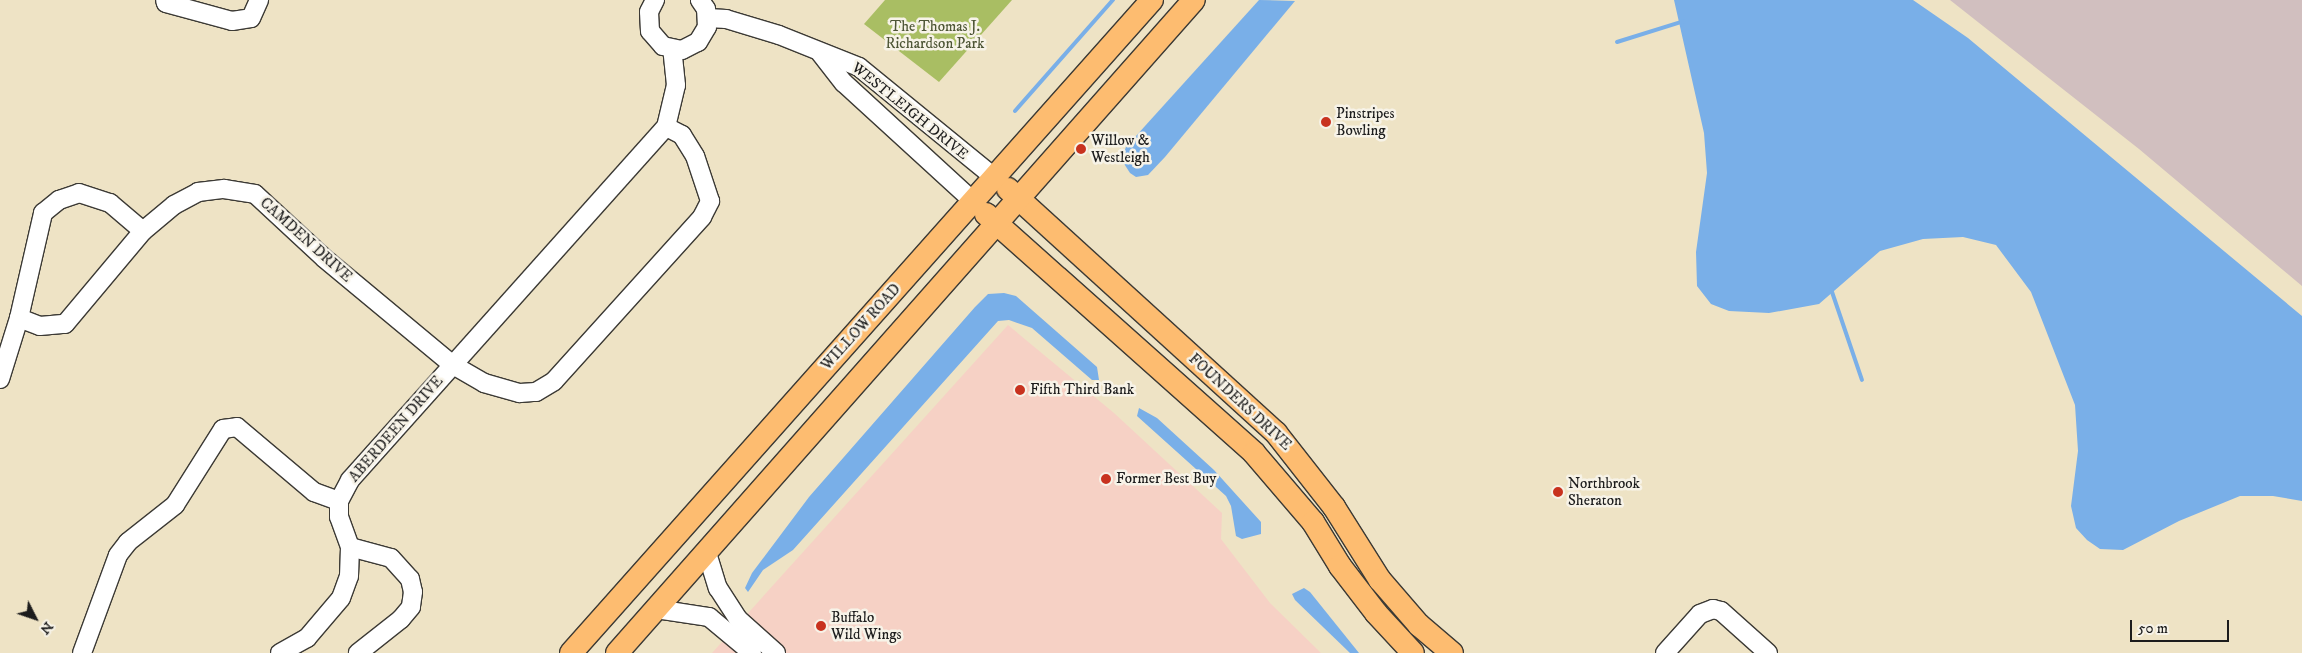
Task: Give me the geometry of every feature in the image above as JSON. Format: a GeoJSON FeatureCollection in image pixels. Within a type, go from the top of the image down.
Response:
{"type":"FeatureCollection","features":[{"type":"Feature","properties":{"kind":"main road","name":"WILLOW ROAD"},"geometry":{"type":"LineString","coordinates":[[571,653],[1152,0]]}},
{"type":"Feature","properties":{"kind":"main road"},"geometry":{"type":"LineString","coordinates":[[617,653],[1194,0]]}},
{"type":"Feature","properties":{"kind":"main road","name":"FOUNDERS DRIVE"},"geometry":{"type":"LineString","coordinates":[[994,177],[1276,433],[1318,484],[1386,586],[1419,625],[1452,653]]}},
{"type":"Feature","properties":{"kind":"main road","name":"FOUNDERS DRIVE"},"geometry":{"type":"LineString","coordinates":[[973,201],[996,224],[1254,453],[1313,522],[1340,566],[1376,612],[1413,653]]}},
{"type":"Feature","properties":{"kind":"street"},"geometry":{"type":"LineString","coordinates":[[165,0],[166,3],[232,22],[251,18],[259,0]]}},
{"type":"Feature","properties":{"kind":"street"},"geometry":{"type":"LineString","coordinates":[[655,0],[648,12],[650,32],[663,46],[672,50],[682,50],[698,42],[707,27],[708,18],[700,0]]}},
{"type":"Feature","properties":{"kind":"street","name":"WESTLEIGH DRIVE"},"geometry":{"type":"LineString","coordinates":[[708,18],[726,19],[779,35],[821,54],[834,54],[859,67],[994,177]]}},
{"type":"Feature","properties":{"kind":"street","name":"ABERDEEN DRIVE"},"geometry":{"type":"LineString","coordinates":[[339,501],[350,480],[666,127],[676,85],[672,50]]}},
{"type":"Feature","properties":{"kind":"street","name":"WESTLEIGH DRIVE"},"geometry":{"type":"LineString","coordinates":[[821,54],[844,83],[973,201]]}},
{"type":"Feature","properties":{"kind":"street","name":"ABERDEEN DRIVE"},"geometry":{"type":"LineString","coordinates":[[453,365],[484,382],[520,393],[536,392],[554,382],[702,217],[710,201],[694,156],[682,136],[666,127]]}},
{"type":"Feature","properties":{"kind":"street","name":"CAMDEN DRIVE"},"geometry":{"type":"LineString","coordinates":[[19,318],[40,326],[65,324],[143,231],[174,205],[198,192],[224,189],[255,194],[324,258],[453,365]]}},
{"type":"Feature","properties":{"kind":"street"},"geometry":{"type":"LineString","coordinates":[[0,379],[19,318],[43,213],[59,200],[78,193],[110,203],[143,231]]}},
{"type":"Feature","properties":{"kind":"street"},"geometry":{"type":"LineString","coordinates":[[82,653],[118,555],[128,542],[175,505],[223,429],[237,427],[314,492],[339,501],[339,517],[350,547],[349,576],[341,598],[307,638],[280,653]]}},
{"type":"Feature","properties":{"kind":"street"},"geometry":{"type":"LineString","coordinates":[[350,547],[391,558],[410,579],[413,592],[411,607],[401,619],[358,653]]}},
{"type":"Feature","properties":{"kind":"street"},"geometry":{"type":"LineString","coordinates":[[707,553],[718,588],[738,619],[776,653]]}},
{"type":"Feature","properties":{"kind":"street"},"geometry":{"type":"LineString","coordinates":[[656,609],[710,617],[752,653]]}},
{"type":"Feature","properties":{"kind":"street"},"geometry":{"type":"LineString","coordinates":[[1665,653],[1706,610],[1721,611],[1768,653]]}},
{"type":"Feature","properties":{"kind":"shaded area"},"geometry":{"type":"Polygon","coordinates":[[[1950,0],[2302,0],[2302,286],[2139,149],[1950,0]]]}},
{"type":"Feature","properties":{"kind":"shaded area"},"geometry":{"type":"Polygon","coordinates":[[[1008,325],[1114,413],[1222,513],[1221,539],[1270,603],[1321,653],[712,653],[1008,325]]]}},
{"type":"Feature","properties":{"kind":"green space","name":"The Thomas J. Richardson Park"},"geometry":{"type":"Polygon","coordinates":[[[885,0],[1012,0],[939,82],[864,24],[885,0]]]}},
{"type":"Feature","properties":{"kind":"water"},"geometry":{"type":"Polygon","coordinates":[[[1259,0],[1295,1],[1148,175],[1136,177],[1130,173],[1121,159],[1126,147],[1259,0]]]}},
{"type":"Feature","properties":{"kind":"water"},"geometry":{"type":"Polygon","coordinates":[[[1674,0],[1913,0],[1968,38],[2302,316],[2302,501],[2273,496],[2240,496],[2179,521],[2123,550],[2100,549],[2087,540],[2076,528],[2071,506],[2078,451],[2075,405],[2031,292],[1996,245],[1963,237],[1923,239],[1880,251],[1819,304],[1769,313],[1729,311],[1711,304],[1697,286],[1696,252],[1707,173],[1704,133],[1674,0]]]}},
{"type":"Feature","properties":{"kind":"water"},"geometry":{"type":"Polygon","coordinates":[[[1004,293],[1016,296],[1097,367],[1099,380],[1092,380],[1032,328],[1009,320],[998,321],[793,550],[763,570],[748,592],[745,588],[752,573],[809,497],[975,307],[988,294],[1004,293]]]}},
{"type":"Feature","properties":{"kind":"water"},"geometry":{"type":"Polygon","coordinates":[[[1139,408],[1157,418],[1214,470],[1261,522],[1261,534],[1242,539],[1236,536],[1231,506],[1226,496],[1137,416],[1139,408]]]}},
{"type":"Feature","properties":{"kind":"water"},"geometry":{"type":"Polygon","coordinates":[[[1304,588],[1310,592],[1359,653],[1350,653],[1295,600],[1292,594],[1304,588]]]}},
{"type":"Feature","properties":{"kind":"waterway"},"geometry":{"type":"LineString","coordinates":[[1015,111],[1113,0]]}},
{"type":"Feature","properties":{"kind":"waterway"},"geometry":{"type":"LineString","coordinates":[[1617,42],[1684,21]]}},
{"type":"Feature","properties":{"kind":"waterway"},"geometry":{"type":"LineString","coordinates":[[1831,289],[1862,380]]}},
{"type":"Feature","properties":{"kind":"place","name":"Pinstripes Bowling"},"geometry":{"type":"Point","coordinates":[1326,122]}},
{"type":"Feature","properties":{"kind":"place","name":"Willow & Westleigh"},"geometry":{"type":"Point","coordinates":[1081,149]}},
{"type":"Feature","properties":{"kind":"place","name":"Fifth Third Bank"},"geometry":{"type":"Point","coordinates":[1020,390]}},
{"type":"Feature","properties":{"kind":"place","name":"Former Best Buy"},"geometry":{"type":"Point","coordinates":[1106,479]}},
{"type":"Feature","properties":{"kind":"place","name":"Northbrook Sheraton"},"geometry":{"type":"Point","coordinates":[1558,492]}},
{"type":"Feature","properties":{"kind":"place","name":"Buffalo Wild Wings"},"geometry":{"type":"Point","coordinates":[821,626]}}]}
